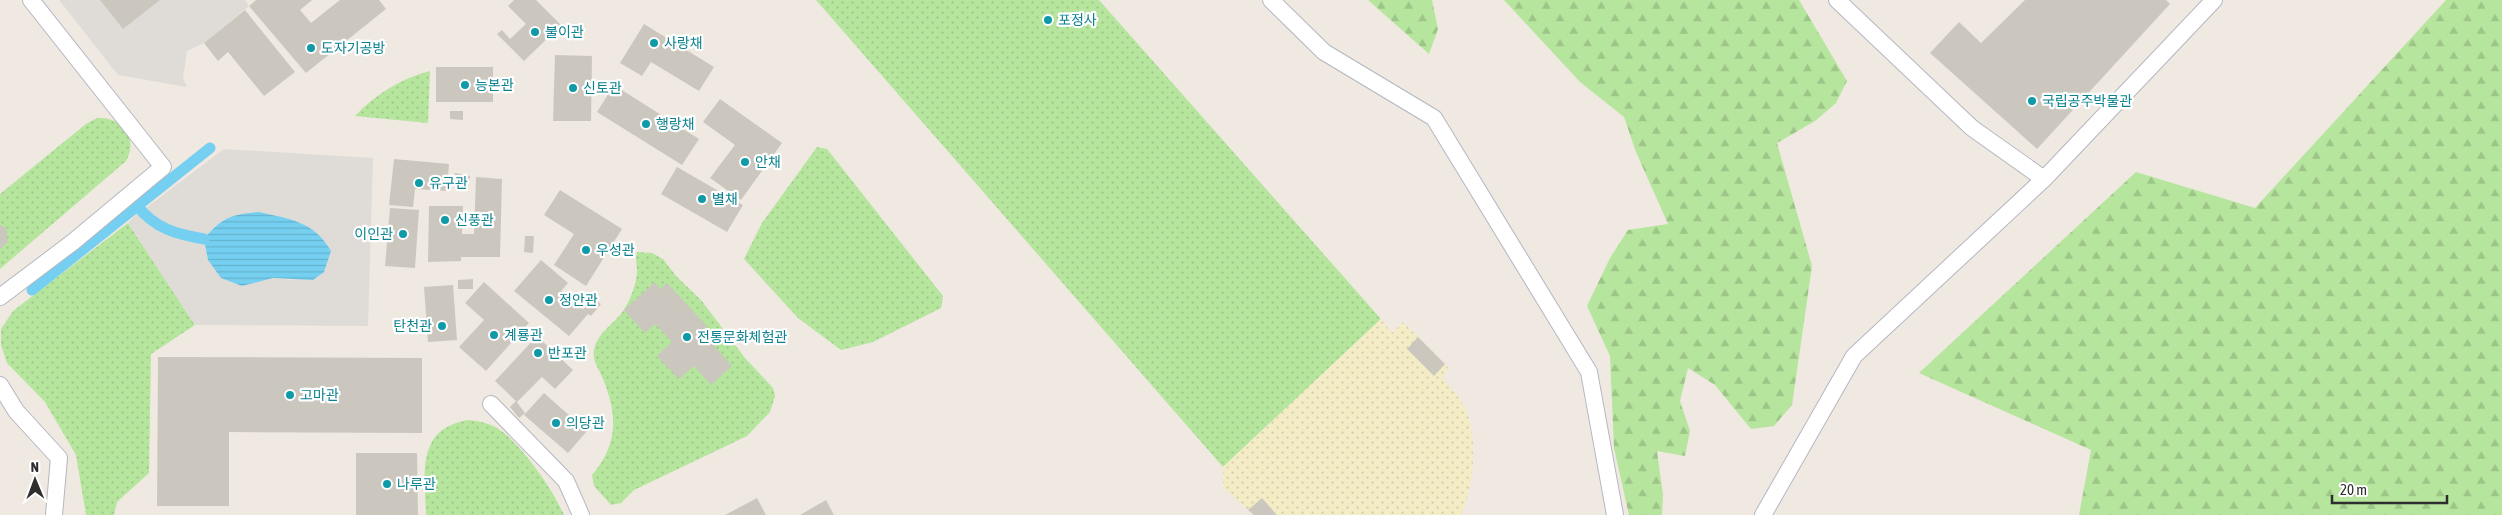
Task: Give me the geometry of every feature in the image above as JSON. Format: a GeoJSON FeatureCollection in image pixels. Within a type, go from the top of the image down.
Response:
{"type":"FeatureCollection","features":[{"type":"Feature","properties":{"kind":"lane"},"geometry":{"type":"LineString","coordinates":[[0,297],[73,242],[163,167],[31,0]]}},
{"type":"Feature","properties":{"kind":"lane"},"geometry":{"type":"LineString","coordinates":[[1271,0],[1324,52],[1434,118],[1590,372],[1615,515]]}},
{"type":"Feature","properties":{"kind":"lane"},"geometry":{"type":"LineString","coordinates":[[1837,0],[1972,128],[2044,179]]}},
{"type":"Feature","properties":{"kind":"lane"},"geometry":{"type":"LineString","coordinates":[[1763,515],[1854,356],[2044,179],[2214,0]]}},
{"type":"Feature","properties":{"kind":"lane"},"geometry":{"type":"LineString","coordinates":[[0,385],[16,411],[59,458],[54,515]]}},
{"type":"Feature","properties":{"kind":"lane"},"geometry":{"type":"LineString","coordinates":[[491,404],[566,481],[581,515]]}},
{"type":"Feature","properties":{"kind":"green space"},"geometry":{"type":"Polygon","coordinates":[[[816,0],[1099,0],[1381,319],[1223,467],[816,0]]]}},
{"type":"Feature","properties":{"kind":"green space"},"geometry":{"type":"Polygon","coordinates":[[[1368,0],[1432,0],[1438,29],[1429,54],[1368,0]]]}},
{"type":"Feature","properties":{"kind":"green space"},"geometry":{"type":"Polygon","coordinates":[[[1504,0],[1799,0],[1847,81],[1836,103],[1815,121],[1777,143],[1812,266],[1792,405],[1774,426],[1751,429],[1715,385],[1688,368],[1680,401],[1690,431],[1685,456],[1657,451],[1663,495],[1662,515],[1629,515],[1614,448],[1610,356],[1587,306],[1610,258],[1628,230],[1668,224],[1636,152],[1624,117],[1580,82],[1504,0]]]}},
{"type":"Feature","properties":{"kind":"green space"},"geometry":{"type":"Polygon","coordinates":[[[2446,0],[2502,0],[2502,515],[2079,515],[2091,450],[1919,373],[2136,172],[2255,208],[2446,0]]]}},
{"type":"Feature","properties":{"kind":"green space"},"geometry":{"type":"Polygon","coordinates":[[[430,71],[428,123],[355,116],[389,88],[409,78],[430,71]]]}},
{"type":"Feature","properties":{"kind":"green space"},"geometry":{"type":"Polygon","coordinates":[[[97,118],[106,118],[114,121],[126,130],[129,137],[130,153],[126,161],[0,269],[0,194],[86,124],[97,118]]]}},
{"type":"Feature","properties":{"kind":"green space"},"geometry":{"type":"Polygon","coordinates":[[[817,147],[827,149],[943,296],[941,308],[873,342],[841,350],[798,318],[744,259],[762,223],[817,147]]]}},
{"type":"Feature","properties":{"kind":"green space"},"geometry":{"type":"Polygon","coordinates":[[[128,223],[195,325],[151,354],[149,473],[117,502],[114,515],[86,515],[76,455],[45,402],[7,363],[1,345],[1,329],[13,311],[128,223]]]}},
{"type":"Feature","properties":{"kind":"green space"},"geometry":{"type":"Polygon","coordinates":[[[637,252],[652,253],[663,259],[676,276],[701,300],[745,358],[773,388],[775,396],[770,412],[747,436],[634,490],[621,503],[611,505],[594,486],[592,475],[601,464],[607,452],[613,429],[613,417],[608,392],[595,361],[594,350],[602,334],[623,311],[631,297],[637,276],[637,252]]]}},
{"type":"Feature","properties":{"kind":"green space"},"geometry":{"type":"Polygon","coordinates":[[[468,420],[491,425],[512,440],[538,471],[564,515],[426,515],[425,470],[431,443],[439,433],[451,425],[468,420]]]}},
{"type":"Feature","properties":{"kind":"sand"},"geometry":{"type":"Polygon","coordinates":[[[1381,319],[1392,333],[1403,322],[1448,367],[1443,379],[1464,406],[1469,418],[1473,446],[1472,476],[1461,515],[1254,515],[1223,487],[1223,467],[1381,319]]]}},
{"type":"Feature","properties":{"kind":"shaded area"},"geometry":{"type":"Polygon","coordinates":[[[59,0],[245,0],[249,6],[204,43],[187,51],[183,78],[187,87],[118,75],[59,0]]]}},
{"type":"Feature","properties":{"kind":"shaded area"},"geometry":{"type":"Polygon","coordinates":[[[224,149],[373,158],[368,326],[195,325],[128,223],[137,213],[172,236],[205,242],[208,260],[242,286],[273,278],[295,280],[216,225],[207,236],[175,231],[143,210],[224,149]]]}},
{"type":"Feature","properties":{"kind":"water"},"geometry":{"type":"Polygon","coordinates":[[[259,212],[300,223],[317,233],[331,251],[324,272],[313,280],[273,278],[242,286],[221,278],[208,260],[204,239],[216,226],[228,218],[259,212]]]}},
{"type":"Feature","properties":{"kind":"building"},"geometry":{"type":"Polygon","coordinates":[[[100,0],[160,0],[123,29],[100,0]]]}},
{"type":"Feature","properties":{"kind":"building","name":"도자기공방"},"geometry":{"type":"Polygon","coordinates":[[[256,0],[312,0],[300,10],[311,23],[340,0],[379,0],[386,9],[306,73],[249,6],[256,0]]]}},
{"type":"Feature","properties":{"kind":"building","name":"불이관"},"geometry":{"type":"Polygon","coordinates":[[[514,0],[536,0],[561,25],[524,61],[497,34],[502,30],[510,39],[526,24],[508,6],[514,0]]]}},
{"type":"Feature","properties":{"kind":"building","name":"국립공주박물관"},"geometry":{"type":"Polygon","coordinates":[[[2025,0],[2166,0],[2170,4],[2037,149],[1930,53],[1959,22],[1981,43],[2025,0]]]}},
{"type":"Feature","properties":{"kind":"building"},"geometry":{"type":"Polygon","coordinates":[[[245,10],[295,72],[264,96],[228,52],[218,61],[204,43],[245,10]]]}},
{"type":"Feature","properties":{"kind":"building","name":"사랑채"},"geometry":{"type":"Polygon","coordinates":[[[644,24],[714,67],[699,91],[651,62],[642,76],[620,63],[644,24]]]}},
{"type":"Feature","properties":{"kind":"building","name":"신토관"},"geometry":{"type":"Polygon","coordinates":[[[555,55],[592,56],[591,121],[553,121],[555,55]]]}},
{"type":"Feature","properties":{"kind":"building","name":"능본관"},"geometry":{"type":"Polygon","coordinates":[[[436,67],[493,67],[493,102],[436,102],[436,67]]]}},
{"type":"Feature","properties":{"kind":"building","name":"행랑채"},"geometry":{"type":"Polygon","coordinates":[[[614,85],[699,139],[682,165],[597,112],[614,85]]]}},
{"type":"Feature","properties":{"kind":"building","name":"안채"},"geometry":{"type":"Polygon","coordinates":[[[720,99],[782,143],[741,200],[710,178],[735,145],[703,122],[720,99]]]}},
{"type":"Feature","properties":{"kind":"building"},"geometry":{"type":"Polygon","coordinates":[[[450,111],[463,111],[463,120],[450,119],[450,111]]]}},
{"type":"Feature","properties":{"kind":"building","name":"유구관"},"geometry":{"type":"Polygon","coordinates":[[[394,159],[449,164],[447,191],[415,189],[413,207],[389,205],[394,159]]]}},
{"type":"Feature","properties":{"kind":"building","name":"별채"},"geometry":{"type":"Polygon","coordinates":[[[677,167],[743,205],[727,232],[661,194],[677,167]]]}},
{"type":"Feature","properties":{"kind":"building"},"geometry":{"type":"Polygon","coordinates":[[[455,173],[470,176],[469,184],[454,182],[455,173]]]}},
{"type":"Feature","properties":{"kind":"building"},"geometry":{"type":"Polygon","coordinates":[[[476,177],[502,179],[500,257],[461,257],[461,261],[428,262],[429,206],[463,206],[462,234],[474,234],[476,177]]]}},
{"type":"Feature","properties":{"kind":"building","name":"우성관"},"geometry":{"type":"Polygon","coordinates":[[[560,190],[622,229],[586,286],[554,265],[574,234],[544,215],[560,190]]]}},
{"type":"Feature","properties":{"kind":"building","name":"이인관"},"geometry":{"type":"Polygon","coordinates":[[[390,208],[419,210],[415,268],[385,266],[390,208]]]}},
{"type":"Feature","properties":{"kind":"building"},"geometry":{"type":"Polygon","coordinates":[[[0,225],[6,228],[8,242],[0,249],[0,225]]]}},
{"type":"Feature","properties":{"kind":"building"},"geometry":{"type":"Polygon","coordinates":[[[525,236],[534,236],[533,253],[524,252],[525,236]]]}},
{"type":"Feature","properties":{"kind":"building","name":"정안관"},"geometry":{"type":"Polygon","coordinates":[[[541,260],[568,283],[561,291],[583,309],[593,298],[601,304],[591,316],[588,314],[569,336],[514,291],[541,260]]]}},
{"type":"Feature","properties":{"kind":"building"},"geometry":{"type":"Polygon","coordinates":[[[473,279],[473,289],[458,289],[458,280],[473,279]]]}},
{"type":"Feature","properties":{"kind":"building","name":"계룡관"},"geometry":{"type":"Polygon","coordinates":[[[484,282],[529,323],[486,371],[459,347],[484,320],[465,303],[484,282]]]}},
{"type":"Feature","properties":{"kind":"building","name":"전통문화체험관"},"geometry":{"type":"Polygon","coordinates":[[[655,282],[660,289],[667,283],[707,326],[701,331],[732,366],[711,385],[694,366],[679,379],[657,356],[672,342],[655,324],[645,333],[624,310],[655,282]]]}},
{"type":"Feature","properties":{"kind":"building","name":"탄천관"},"geometry":{"type":"Polygon","coordinates":[[[453,285],[457,340],[428,342],[424,287],[453,285]]]}},
{"type":"Feature","properties":{"kind":"building","name":"반포관"},"geometry":{"type":"Polygon","coordinates":[[[537,336],[573,370],[555,389],[542,377],[517,402],[495,381],[537,336]]]}},
{"type":"Feature","properties":{"kind":"building"},"geometry":{"type":"Polygon","coordinates":[[[1418,337],[1445,364],[1434,376],[1407,349],[1418,337]]]}},
{"type":"Feature","properties":{"kind":"building","name":"고마관"},"geometry":{"type":"Polygon","coordinates":[[[158,357],[422,358],[422,433],[229,432],[229,506],[157,506],[158,357]]]}},
{"type":"Feature","properties":{"kind":"building","name":"의당관"},"geometry":{"type":"Polygon","coordinates":[[[544,393],[587,431],[568,453],[524,415],[544,393]]]}},
{"type":"Feature","properties":{"kind":"building"},"geometry":{"type":"Polygon","coordinates":[[[516,401],[525,413],[519,418],[510,407],[516,401]]]}},
{"type":"Feature","properties":{"kind":"building","name":"나루관"},"geometry":{"type":"Polygon","coordinates":[[[356,453],[417,453],[418,515],[356,515],[356,453]]]}},
{"type":"Feature","properties":{"kind":"building"},"geometry":{"type":"Polygon","coordinates":[[[757,498],[766,515],[725,515],[757,498]]]}},
{"type":"Feature","properties":{"kind":"building"},"geometry":{"type":"Polygon","coordinates":[[[1262,498],[1277,515],[1254,515],[1248,510],[1262,498]]]}},
{"type":"Feature","properties":{"kind":"building"},"geometry":{"type":"Polygon","coordinates":[[[826,500],[834,515],[800,515],[826,500]]]}},
{"type":"Feature","properties":{"kind":"waterway"},"geometry":{"type":"LineString","coordinates":[[32,290],[210,148]]}},
{"type":"Feature","properties":{"kind":"waterway"},"geometry":{"type":"LineString","coordinates":[[137,206],[144,214],[167,229],[204,239]]}},
{"type":"Feature","properties":{"kind":"place","name":"포정사"},"geometry":{"type":"Point","coordinates":[1048,20]}},
{"type":"Feature","properties":{"kind":"place","name":"불이관"},"geometry":{"type":"Point","coordinates":[535,32]}},
{"type":"Feature","properties":{"kind":"place","name":"사랑채"},"geometry":{"type":"Point","coordinates":[654,43]}},
{"type":"Feature","properties":{"kind":"place","name":"도자기공방"},"geometry":{"type":"Point","coordinates":[311,48]}},
{"type":"Feature","properties":{"kind":"place","name":"능본관"},"geometry":{"type":"Point","coordinates":[465,85]}},
{"type":"Feature","properties":{"kind":"place","name":"신토관"},"geometry":{"type":"Point","coordinates":[573,88]}},
{"type":"Feature","properties":{"kind":"place","name":"국립공주박물관"},"geometry":{"type":"Point","coordinates":[2032,101]}},
{"type":"Feature","properties":{"kind":"place","name":"행랑채"},"geometry":{"type":"Point","coordinates":[646,124]}},
{"type":"Feature","properties":{"kind":"place","name":"안채"},"geometry":{"type":"Point","coordinates":[745,162]}},
{"type":"Feature","properties":{"kind":"place","name":"유구관"},"geometry":{"type":"Point","coordinates":[419,183]}},
{"type":"Feature","properties":{"kind":"place","name":"별채"},"geometry":{"type":"Point","coordinates":[702,199]}},
{"type":"Feature","properties":{"kind":"place","name":"신풍관"},"geometry":{"type":"Point","coordinates":[445,220]}},
{"type":"Feature","properties":{"kind":"place","name":"이인관"},"geometry":{"type":"Point","coordinates":[403,234]}},
{"type":"Feature","properties":{"kind":"place","name":"우성관"},"geometry":{"type":"Point","coordinates":[586,250]}},
{"type":"Feature","properties":{"kind":"place","name":"정안관"},"geometry":{"type":"Point","coordinates":[549,300]}},
{"type":"Feature","properties":{"kind":"place","name":"탄천관"},"geometry":{"type":"Point","coordinates":[442,326]}},
{"type":"Feature","properties":{"kind":"place","name":"계룡관"},"geometry":{"type":"Point","coordinates":[494,335]}},
{"type":"Feature","properties":{"kind":"place","name":"전통문화체험관"},"geometry":{"type":"Point","coordinates":[687,337]}},
{"type":"Feature","properties":{"kind":"place","name":"반포관"},"geometry":{"type":"Point","coordinates":[538,353]}},
{"type":"Feature","properties":{"kind":"place","name":"고마관"},"geometry":{"type":"Point","coordinates":[290,395]}},
{"type":"Feature","properties":{"kind":"place","name":"의당관"},"geometry":{"type":"Point","coordinates":[556,423]}},
{"type":"Feature","properties":{"kind":"place","name":"나루관"},"geometry":{"type":"Point","coordinates":[387,484]}}]}
